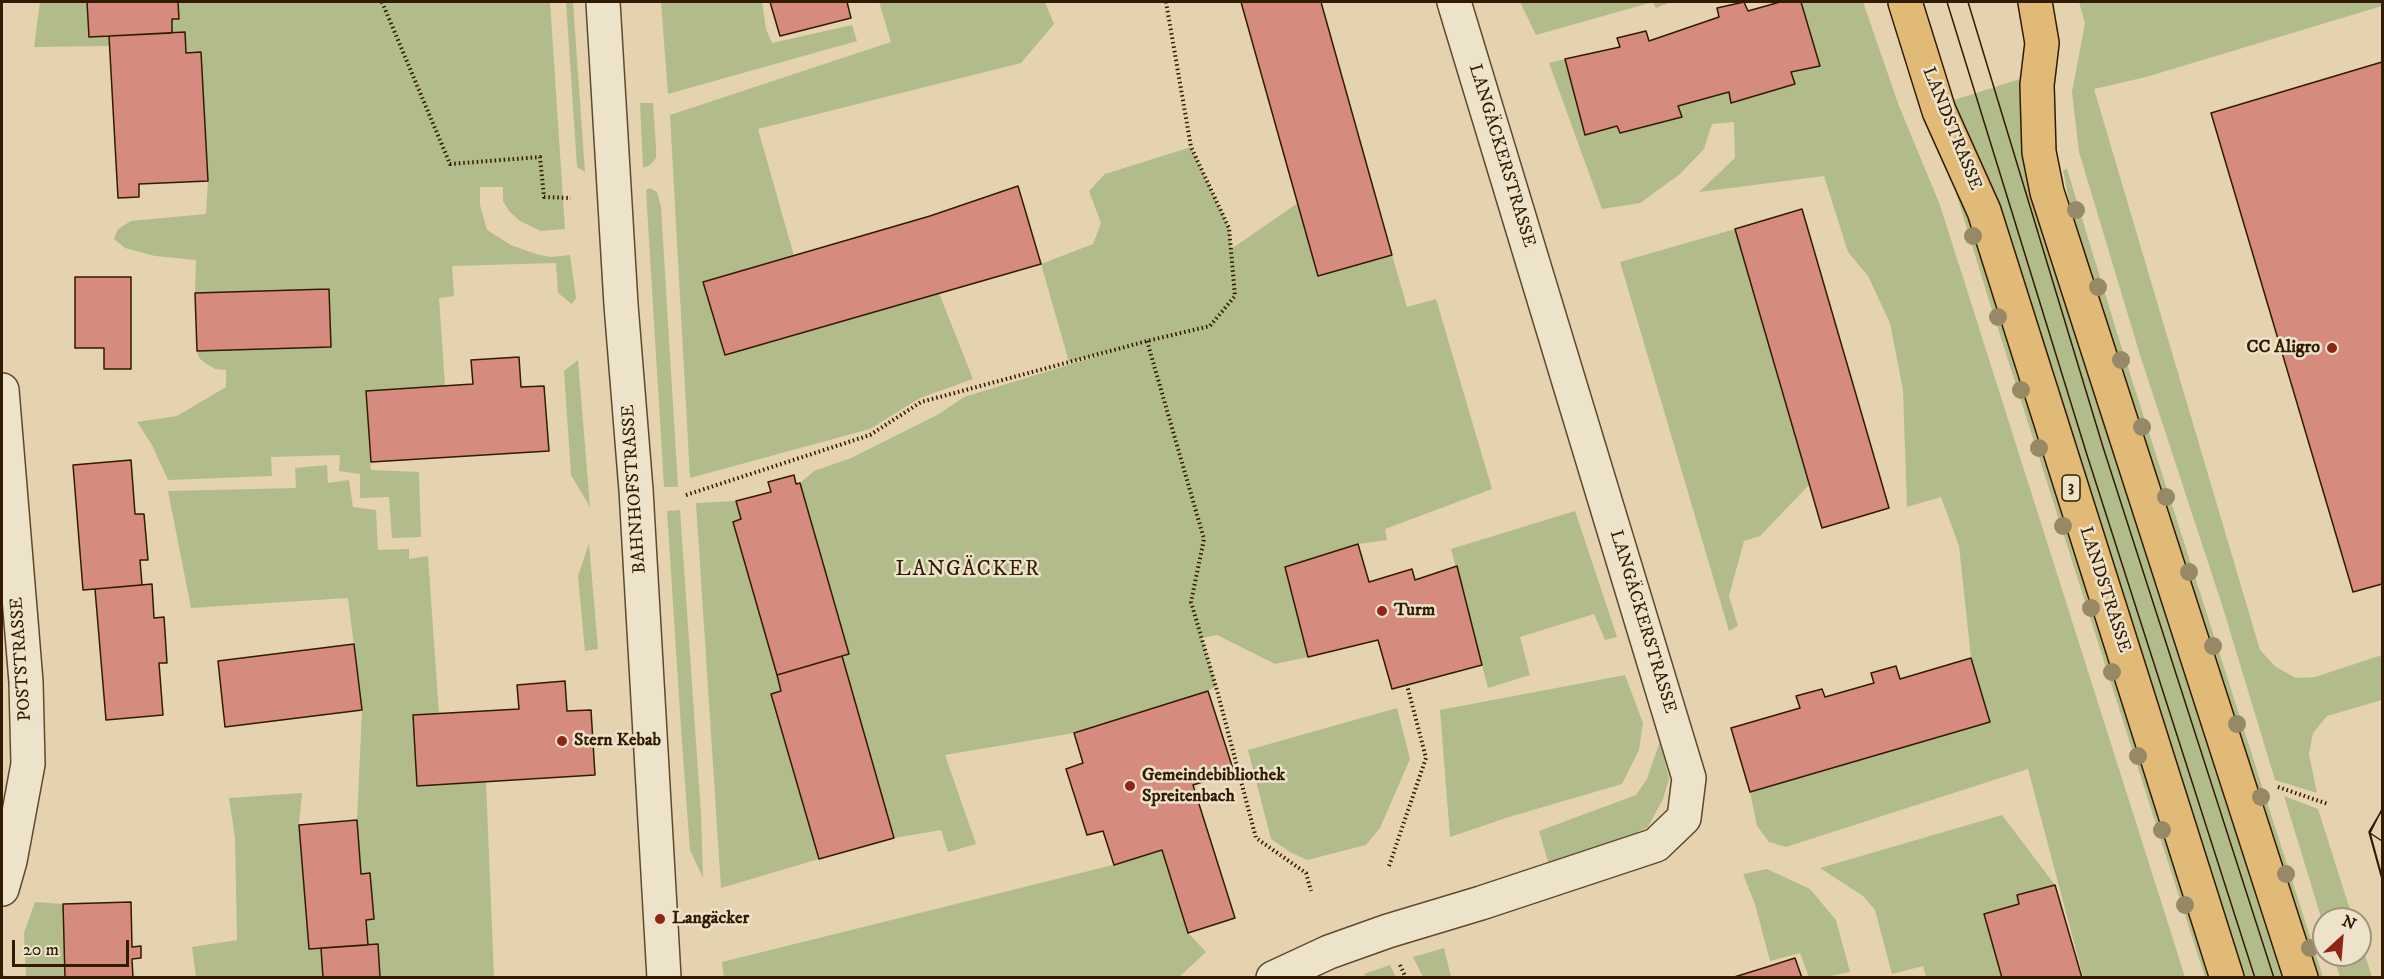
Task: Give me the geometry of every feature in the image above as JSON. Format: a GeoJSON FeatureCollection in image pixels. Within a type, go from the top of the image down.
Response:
{"type":"FeatureCollection","features":[{"type":"Feature","properties":{"kind":"main road","name":"LANDSTRASSE"},"geometry":{"type":"LineString","coordinates":[[1905,2],[1939,111],[1984,212],[2227,978]]}},
{"type":"Feature","properties":{"kind":"main road"},"geometry":{"type":"LineString","coordinates":[[2035,2],[2042,43],[2037,85],[2039,152],[2047,192],[2301,978]]}},
{"type":"Feature","properties":{"kind":"street","name":"BAHNHOFSTRASSE"},"geometry":{"type":"LineString","coordinates":[[603,2],[621,305],[638,526],[664,978]]}},
{"type":"Feature","properties":{"kind":"street","name":"LANGÄCKERSTRASSE"},"geometry":{"type":"LineString","coordinates":[[1273,978],[1329,952],[1388,931],[1481,903],[1656,844],[1684,818],[1689,778],[1454,2]]}},
{"type":"Feature","properties":{"kind":"street","name":"POSTSTRASSE"},"geometry":{"type":"LineString","coordinates":[[2,390],[9,575],[26,682],[28,764],[8,836],[10,861],[2,889]]}},
{"type":"Feature","properties":{"kind":"path"},"geometry":{"type":"LineString","coordinates":[[382,2],[450,164],[540,157],[544,197],[571,198]]}},
{"type":"Feature","properties":{"kind":"path"},"geometry":{"type":"LineString","coordinates":[[686,495],[870,435],[921,402],[1210,326],[1235,296],[1229,228],[1191,147],[1166,2]]}},
{"type":"Feature","properties":{"kind":"path"},"geometry":{"type":"LineString","coordinates":[[1148,341],[1204,539],[1191,602],[1256,838],[1306,873],[1311,891]]}},
{"type":"Feature","properties":{"kind":"path"},"geometry":{"type":"LineString","coordinates":[[1389,866],[1426,758],[1407,685]]}},
{"type":"Feature","properties":{"kind":"path"},"geometry":{"type":"LineString","coordinates":[[2269,784],[2328,804]]}},
{"type":"Feature","properties":{"kind":"green space"},"geometry":{"type":"Polygon","coordinates":[[[40,2],[87,2],[89,37],[109,36],[110,46],[34,47],[40,2]]]}},
{"type":"Feature","properties":{"kind":"green space"},"geometry":{"type":"Polygon","coordinates":[[[178,2],[550,2],[565,229],[541,231],[520,221],[509,211],[503,201],[503,187],[480,187],[480,205],[487,230],[511,245],[551,257],[570,255],[576,298],[572,304],[558,293],[556,263],[452,266],[454,296],[439,298],[445,386],[366,391],[371,470],[419,472],[421,537],[392,538],[389,497],[360,498],[360,474],[339,471],[340,455],[271,457],[272,476],[168,480],[152,445],[137,422],[177,416],[226,387],[226,370],[215,369],[205,363],[199,358],[197,351],[331,347],[329,289],[195,293],[196,260],[155,256],[125,248],[114,239],[118,229],[131,221],[206,214],[208,181],[186,53],[172,33],[172,19],[179,18],[178,2]]]}},
{"type":"Feature","properties":{"kind":"green space"},"geometry":{"type":"Polygon","coordinates":[[[566,2],[573,2],[585,172],[577,167],[566,2]]]}},
{"type":"Feature","properties":{"kind":"green space"},"geometry":{"type":"Polygon","coordinates":[[[661,2],[762,2],[766,29],[772,43],[852,25],[857,41],[668,94],[661,2]]]}},
{"type":"Feature","properties":{"kind":"green space"},"geometry":{"type":"Polygon","coordinates":[[[879,2],[1045,2],[1054,24],[1021,63],[758,129],[794,256],[703,282],[725,355],[939,293],[973,379],[920,398],[870,429],[690,478],[670,115],[891,42],[879,2]]]}},
{"type":"Feature","properties":{"kind":"green space"},"geometry":{"type":"Polygon","coordinates":[[[1520,2],[1653,2],[1536,35],[1520,2]]]}},
{"type":"Feature","properties":{"kind":"green space"},"geometry":{"type":"Polygon","coordinates":[[[1653,2],[1671,2],[1656,8],[1653,2]]]}},
{"type":"Feature","properties":{"kind":"green space"},"geometry":{"type":"Polygon","coordinates":[[[1801,2],[1863,2],[1899,106],[1940,205],[2185,977],[2083,977],[2028,769],[1786,847],[1769,842],[1757,826],[1750,792],[1990,722],[1971,658],[1959,546],[1941,497],[1907,507],[1903,390],[1890,323],[1868,276],[1848,252],[1824,176],[1699,192],[1735,158],[1734,122],[1712,124],[1704,149],[1680,174],[1640,203],[1602,209],[1549,63],[1565,59],[1620,133],[1681,117],[1678,106],[1729,92],[1731,102],[1795,84],[1791,72],[1820,65],[1801,2]]]}},
{"type":"Feature","properties":{"kind":"green space"},"geometry":{"type":"Polygon","coordinates":[[[2079,2],[2382,2],[2382,6],[2146,77],[2094,89],[2260,650],[2276,667],[2296,678],[2315,677],[2382,655],[2382,700],[2327,716],[2313,733],[2309,754],[2317,793],[2275,780],[2223,608],[2140,355],[2079,152],[2072,92],[2085,23],[2079,2]]]}},
{"type":"Feature","properties":{"kind":"green space"},"geometry":{"type":"Polygon","coordinates":[[[2023,78],[2285,977],[2243,977],[1951,101],[2023,78]]]}},
{"type":"Feature","properties":{"kind":"green space"},"geometry":{"type":"Polygon","coordinates":[[[640,103],[653,103],[656,148],[656,158],[650,165],[643,168],[640,103]]]}},
{"type":"Feature","properties":{"kind":"green space"},"geometry":{"type":"Polygon","coordinates":[[[1191,147],[1229,228],[1231,249],[1298,203],[1318,276],[1392,255],[1407,307],[1436,299],[1492,489],[1385,529],[1387,540],[1358,544],[1285,567],[1308,657],[1275,664],[1217,635],[1202,638],[1216,686],[1208,691],[1074,733],[945,755],[976,844],[948,852],[941,830],[894,838],[842,656],[849,654],[800,483],[814,471],[851,458],[939,414],[964,397],[1117,350],[1069,362],[1041,264],[1093,244],[1101,223],[1089,191],[1105,174],[1191,147]]]}},
{"type":"Feature","properties":{"kind":"green space"},"geometry":{"type":"Polygon","coordinates":[[[2067,169],[2118,336],[2312,943],[2312,967],[2320,967],[2323,977],[2314,977],[2074,227],[2063,170],[2067,169]]]}},
{"type":"Feature","properties":{"kind":"green space"},"geometry":{"type":"Polygon","coordinates":[[[650,188],[657,192],[661,207],[678,487],[664,487],[646,190],[650,188]]]}},
{"type":"Feature","properties":{"kind":"green space"},"geometry":{"type":"Polygon","coordinates":[[[1959,191],[1970,212],[2214,977],[2205,977],[1987,294],[1956,193],[1959,191]]]}},
{"type":"Feature","properties":{"kind":"green space"},"geometry":{"type":"Polygon","coordinates":[[[1735,229],[1809,485],[1760,536],[1744,541],[1729,596],[1738,626],[1729,631],[1620,262],[1735,229]]]}},
{"type":"Feature","properties":{"kind":"green space"},"geometry":{"type":"Polygon","coordinates":[[[578,360],[590,507],[571,475],[564,371],[578,360]]]}},
{"type":"Feature","properties":{"kind":"green space"},"geometry":{"type":"Polygon","coordinates":[[[327,465],[328,483],[349,480],[353,507],[376,510],[378,550],[409,549],[409,559],[428,556],[439,714],[413,716],[417,786],[486,782],[494,977],[380,977],[378,945],[368,945],[366,920],[374,919],[370,874],[361,874],[357,820],[362,710],[348,598],[191,608],[168,491],[296,488],[295,468],[327,465]]]}},
{"type":"Feature","properties":{"kind":"green space"},"geometry":{"type":"Polygon","coordinates":[[[736,501],[741,519],[733,522],[781,691],[771,695],[819,859],[721,888],[696,503],[736,501]]]}},
{"type":"Feature","properties":{"kind":"green space"},"geometry":{"type":"Polygon","coordinates":[[[680,510],[701,814],[703,878],[690,850],[667,511],[680,510]]]}},
{"type":"Feature","properties":{"kind":"green space"},"geometry":{"type":"Polygon","coordinates":[[[1575,511],[1617,637],[1605,640],[1594,614],[1520,637],[1530,675],[1488,688],[1451,549],[1575,511]]]}},
{"type":"Feature","properties":{"kind":"green space"},"geometry":{"type":"Polygon","coordinates":[[[589,543],[598,649],[585,651],[578,576],[589,543]]]}},
{"type":"Feature","properties":{"kind":"green space"},"geometry":{"type":"Polygon","coordinates":[[[1625,675],[1643,723],[1639,750],[1622,784],[1450,837],[1440,710],[1625,675]]]}},
{"type":"Feature","properties":{"kind":"green space"},"geometry":{"type":"Polygon","coordinates":[[[1397,708],[1410,759],[1380,828],[1366,845],[1307,860],[1271,839],[1248,750],[1397,708]]]}},
{"type":"Feature","properties":{"kind":"green space"},"geometry":{"type":"Polygon","coordinates":[[[1660,741],[1669,779],[1663,799],[1648,827],[1613,844],[1549,865],[1539,831],[1636,795],[1647,779],[1660,741]]]}},
{"type":"Feature","properties":{"kind":"green space"},"geometry":{"type":"Polygon","coordinates":[[[302,793],[299,825],[309,949],[321,948],[323,977],[196,977],[192,947],[237,940],[235,837],[229,798],[302,793]]]}},
{"type":"Feature","properties":{"kind":"green space"},"geometry":{"type":"Polygon","coordinates":[[[2284,796],[2318,809],[2349,907],[2318,907],[2284,796]]]}},
{"type":"Feature","properties":{"kind":"green space"},"geometry":{"type":"Polygon","coordinates":[[[2002,815],[2055,885],[2017,895],[2019,904],[2002,977],[1926,977],[1923,966],[1892,974],[1875,910],[1863,896],[1820,868],[2002,815]]]}},
{"type":"Feature","properties":{"kind":"green space"},"geometry":{"type":"Polygon","coordinates":[[[1162,850],[1188,933],[1206,952],[1178,978],[724,978],[722,962],[1113,865],[1162,850]]]}},
{"type":"Feature","properties":{"kind":"green space"},"geometry":{"type":"Polygon","coordinates":[[[1767,869],[1810,889],[1836,920],[1850,972],[1826,977],[1809,977],[1800,953],[1770,961],[1755,904],[1743,874],[1767,869]]]}},
{"type":"Feature","properties":{"kind":"green space"},"geometry":{"type":"Polygon","coordinates":[[[35,902],[63,904],[65,977],[26,977],[24,933],[35,902]]]}},
{"type":"Feature","properties":{"kind":"green space"},"geometry":{"type":"Polygon","coordinates":[[[1444,948],[1451,977],[1423,977],[1413,957],[1444,948]]]}},
{"type":"Feature","properties":{"kind":"green space"},"geometry":{"type":"Polygon","coordinates":[[[1390,965],[1396,977],[1366,977],[1364,974],[1390,965]]]}},
{"type":"Feature","properties":{"kind":"green space"},"geometry":{"type":"Polygon","coordinates":[[[2337,967],[2369,967],[2372,977],[2340,977],[2337,967]]]}},
{"type":"Feature","properties":{"kind":"building"},"geometry":{"type":"Polygon","coordinates":[[[87,2],[178,2],[179,19],[172,19],[172,33],[89,37],[87,2]]]}},
{"type":"Feature","properties":{"kind":"building"},"geometry":{"type":"Polygon","coordinates":[[[770,2],[847,2],[851,18],[780,36],[770,2]]]}},
{"type":"Feature","properties":{"kind":"building"},"geometry":{"type":"Polygon","coordinates":[[[1241,2],[1321,2],[1392,255],[1318,276],[1241,2]]]}},
{"type":"Feature","properties":{"kind":"building"},"geometry":{"type":"Polygon","coordinates":[[[1744,2],[1748,11],[1780,2],[1801,2],[1820,66],[1791,72],[1795,84],[1731,103],[1729,92],[1678,106],[1682,117],[1620,133],[1617,126],[1585,135],[1565,59],[1620,47],[1617,38],[1646,31],[1649,41],[1719,17],[1717,8],[1744,2]]]}},
{"type":"Feature","properties":{"kind":"building"},"geometry":{"type":"Polygon","coordinates":[[[185,32],[186,53],[201,52],[208,181],[139,184],[139,197],[118,198],[109,36],[185,32]]]}},
{"type":"Feature","properties":{"kind":"building","name":"CC Aligro"},"geometry":{"type":"Polygon","coordinates":[[[2382,62],[2382,584],[2353,592],[2211,113],[2382,62]]]}},
{"type":"Feature","properties":{"kind":"building"},"geometry":{"type":"Polygon","coordinates":[[[1018,186],[1041,264],[725,355],[703,282],[930,216],[1018,186]]]}},
{"type":"Feature","properties":{"kind":"building"},"geometry":{"type":"Polygon","coordinates":[[[1802,209],[1889,508],[1822,528],[1735,229],[1802,209]]]}},
{"type":"Feature","properties":{"kind":"building"},"geometry":{"type":"Polygon","coordinates":[[[75,277],[131,277],[131,369],[104,369],[104,348],[75,348],[75,277]]]}},
{"type":"Feature","properties":{"kind":"building"},"geometry":{"type":"Polygon","coordinates":[[[329,289],[331,347],[197,351],[195,293],[329,289]]]}},
{"type":"Feature","properties":{"kind":"building"},"geometry":{"type":"Polygon","coordinates":[[[519,357],[521,387],[544,386],[549,451],[371,462],[366,391],[473,384],[471,360],[519,357]]]}},
{"type":"Feature","properties":{"kind":"building"},"geometry":{"type":"Polygon","coordinates":[[[131,460],[135,514],[144,514],[148,560],[140,560],[142,585],[83,590],[73,465],[131,460]]]}},
{"type":"Feature","properties":{"kind":"building"},"geometry":{"type":"Polygon","coordinates":[[[794,475],[796,484],[800,483],[849,654],[777,675],[733,522],[741,519],[736,501],[771,492],[768,482],[794,475]]]}},
{"type":"Feature","properties":{"kind":"building","name":"Turm"},"geometry":{"type":"Polygon","coordinates":[[[1358,544],[1369,582],[1412,569],[1415,580],[1457,566],[1482,665],[1392,689],[1378,640],[1308,657],[1285,567],[1358,544]]]}},
{"type":"Feature","properties":{"kind":"building"},"geometry":{"type":"Polygon","coordinates":[[[152,584],[154,618],[164,617],[167,663],[159,663],[163,715],[106,720],[95,589],[152,584]]]}},
{"type":"Feature","properties":{"kind":"building"},"geometry":{"type":"Polygon","coordinates":[[[354,644],[362,710],[225,727],[218,661],[354,644]]]}},
{"type":"Feature","properties":{"kind":"building"},"geometry":{"type":"Polygon","coordinates":[[[842,656],[894,838],[819,859],[771,694],[781,691],[777,675],[842,656]]]}},
{"type":"Feature","properties":{"kind":"building"},"geometry":{"type":"Polygon","coordinates":[[[1971,658],[1990,722],[1750,792],[1731,728],[1800,708],[1796,696],[1822,689],[1825,697],[1874,683],[1871,673],[1896,666],[1900,679],[1971,658]]]}},
{"type":"Feature","properties":{"kind":"building"},"geometry":{"type":"Polygon","coordinates":[[[565,681],[567,711],[591,710],[595,775],[417,786],[413,715],[519,709],[517,685],[565,681]]]}},
{"type":"Feature","properties":{"kind":"building"},"geometry":{"type":"Polygon","coordinates":[[[1208,691],[1234,772],[1193,785],[1235,918],[1188,933],[1162,850],[1114,865],[1103,831],[1087,835],[1066,769],[1083,763],[1074,733],[1208,691]]]}},
{"type":"Feature","properties":{"kind":"building"},"geometry":{"type":"Polygon","coordinates":[[[2382,809],[2382,841],[2370,833],[2382,809]]]}},
{"type":"Feature","properties":{"kind":"building"},"geometry":{"type":"Polygon","coordinates":[[[2382,810],[2382,879],[2369,832],[2382,810]]]}},
{"type":"Feature","properties":{"kind":"building"},"geometry":{"type":"Polygon","coordinates":[[[357,820],[361,874],[370,873],[374,919],[366,920],[368,945],[309,949],[299,825],[357,820]]]}},
{"type":"Feature","properties":{"kind":"building"},"geometry":{"type":"Polygon","coordinates":[[[2370,833],[2382,841],[2382,877],[2370,833]]]}},
{"type":"Feature","properties":{"kind":"building"},"geometry":{"type":"Polygon","coordinates":[[[2055,885],[2082,978],[2002,978],[1984,914],[2019,904],[2017,895],[2055,885]]]}},
{"type":"Feature","properties":{"kind":"building"},"geometry":{"type":"Polygon","coordinates":[[[131,902],[132,947],[141,946],[141,958],[132,959],[133,978],[65,978],[63,904],[131,902]]]}},
{"type":"Feature","properties":{"kind":"building"},"geometry":{"type":"Polygon","coordinates":[[[378,944],[380,977],[390,978],[323,978],[321,948],[378,944]]]}},
{"type":"Feature","properties":{"kind":"building"},"geometry":{"type":"Polygon","coordinates":[[[1795,958],[1802,978],[1731,978],[1770,966],[1795,958]]]}},
{"type":"Feature","properties":{"kind":"tram line"},"geometry":{"type":"LineString","coordinates":[[1947,2],[2087,455],[2255,978]]}},
{"type":"Feature","properties":{"kind":"tram line"},"geometry":{"type":"LineString","coordinates":[[1968,2],[2103,447],[2274,978]]}},
{"type":"Feature","properties":{"kind":"place","name":"CC Aligro"},"geometry":{"type":"Point","coordinates":[2332,348]}},
{"type":"Feature","properties":{"kind":"place","name":"Turm"},"geometry":{"type":"Point","coordinates":[1382,611]}},
{"type":"Feature","properties":{"kind":"place","name":"Stern Kebab"},"geometry":{"type":"Point","coordinates":[562,741]}},
{"type":"Feature","properties":{"kind":"place","name":"Gemeindebibliothek Spreitenbach"},"geometry":{"type":"Point","coordinates":[1130,786]}},
{"type":"Feature","properties":{"kind":"place","name":"Langäcker"},"geometry":{"type":"Point","coordinates":[660,919]}},
{"type":"Feature","properties":{"kind":"district","name":"LANGÄCKER"},"geometry":{"type":"Point","coordinates":[968,571]}}]}
